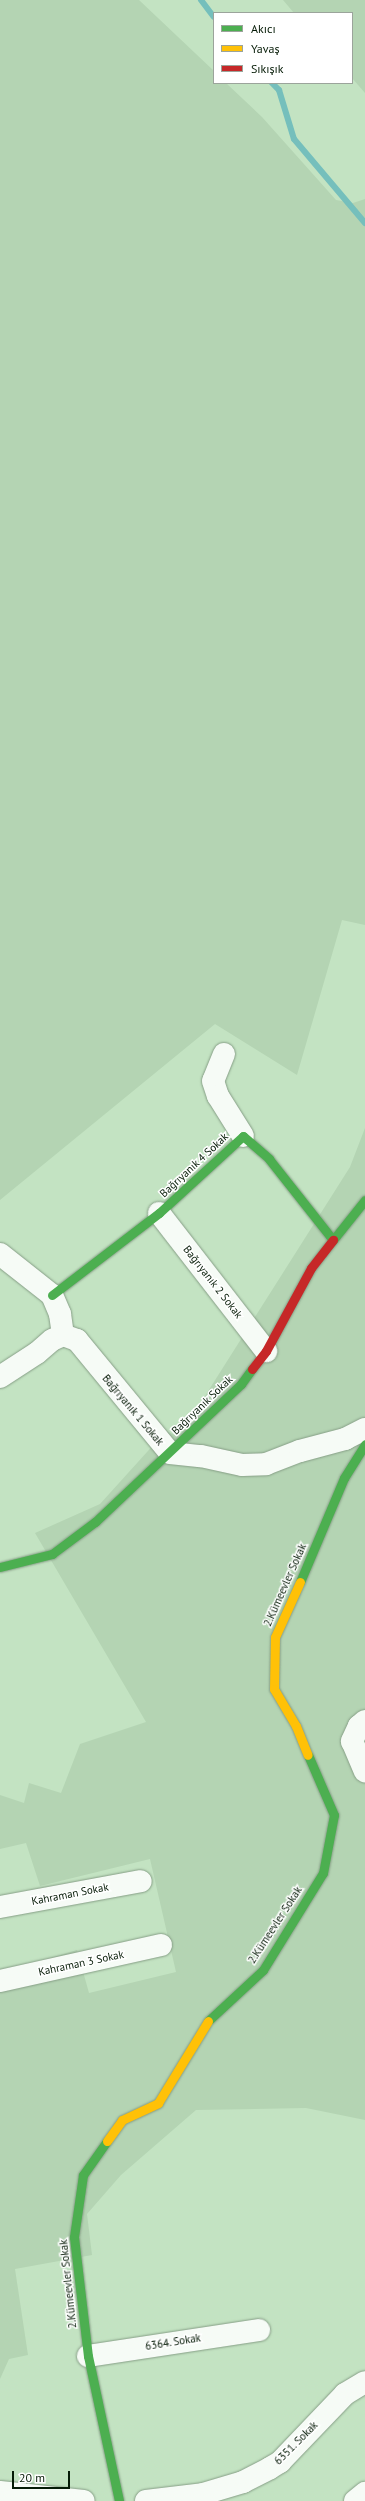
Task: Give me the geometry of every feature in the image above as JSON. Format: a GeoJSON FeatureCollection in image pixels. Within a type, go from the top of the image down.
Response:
{"type":"FeatureCollection","features":[{"type":"Feature","properties":{"kind":"street"},"geometry":{"type":"LineString","coordinates":[[224,1054],[213,1082],[218,1096],[243,1136]]}},
{"type":"Feature","properties":{"kind":"street","name":"Bağrıyanık 4 Sokak"},"geometry":{"type":"LineString","coordinates":[[52,1295],[159,1214],[243,1136],[269,1159],[333,1240]]}},
{"type":"Feature","properties":{"kind":"street","name":"Bağrıyanık Sokak"},"geometry":{"type":"LineString","coordinates":[[0,1567],[52,1554],[95,1522],[170,1453],[241,1384],[266,1351],[311,1268],[365,1200]]}},
{"type":"Feature","properties":{"kind":"street","name":"Bağrıyanık 2 Sokak"},"geometry":{"type":"LineString","coordinates":[[159,1214],[266,1351]]}},
{"type":"Feature","properties":{"kind":"street"},"geometry":{"type":"LineString","coordinates":[[0,1254],[52,1295],[60,1314],[63,1335],[52,1340],[37,1353],[0,1377]]}},
{"type":"Feature","properties":{"kind":"street","name":"Bağrıyanık 1 Sokak"},"geometry":{"type":"LineString","coordinates":[[63,1335],[77,1340],[170,1453],[201,1456],[242,1464],[266,1464],[300,1451],[345,1439],[365,1428]]}},
{"type":"Feature","properties":{"kind":"street","name":"2.Kümeevler Sokak"},"geometry":{"type":"LineString","coordinates":[[119,2501],[88,2356],[74,2238],[83,2175],[122,2120],[158,2103],[211,2017],[263,1970],[323,1873],[334,1815],[296,1726],[274,1689],[275,1637],[344,1478],[365,1444]]}},
{"type":"Feature","properties":{"kind":"street"},"geometry":{"type":"LineString","coordinates":[[365,1721],[359,1726],[352,1741],[365,1771]]}},
{"type":"Feature","properties":{"kind":"street","name":"Kahraman Sokak"},"geometry":{"type":"LineString","coordinates":[[0,1907],[141,1880]]}},
{"type":"Feature","properties":{"kind":"street","name":"Kahraman 3 Sokak"},"geometry":{"type":"LineString","coordinates":[[0,1981],[161,1945]]}},
{"type":"Feature","properties":{"kind":"street","name":"6364. Sokak"},"geometry":{"type":"LineString","coordinates":[[88,2356],[259,2330]]}},
{"type":"Feature","properties":{"kind":"street","name":"6351. Sokak"},"geometry":{"type":"LineString","coordinates":[[146,2501],[203,2494],[243,2482],[270,2468],[280,2462],[345,2394],[365,2382]]}},
{"type":"Feature","properties":{"kind":"street"},"geometry":{"type":"LineString","coordinates":[[0,2492],[84,2501]]}},
{"type":"Feature","properties":{"kind":"street"},"geometry":{"type":"LineString","coordinates":[[355,2501],[365,2493]]}},
{"type":"Feature","properties":{"kind":"green space"},"geometry":{"type":"Polygon","coordinates":[[[0,0],[139,0],[213,70],[213,84],[227,84],[262,117],[336,200],[353,203],[365,199],[365,925],[342,920],[297,1075],[215,1024],[0,1200],[0,0]]]}},
{"type":"Feature","properties":{"kind":"green space"},"geometry":{"type":"Polygon","coordinates":[[[283,0],[365,0],[365,93],[353,79],[353,12],[293,12],[283,0]]]}},
{"type":"Feature","properties":{"kind":"green space"},"geometry":{"type":"Polygon","coordinates":[[[365,1128],[365,2120],[306,2108],[196,2110],[121,2175],[87,2214],[92,2255],[15,2269],[28,2355],[9,2359],[0,2379],[0,1973],[77,1950],[89,1993],[176,1972],[150,1859],[40,1886],[26,1843],[0,1849],[0,1795],[24,1803],[29,1783],[61,1793],[80,1744],[146,1722],[35,1533],[100,1504],[166,1431],[179,1437],[350,1167],[365,1128]]]}},
{"type":"Feature","properties":{"kind":"waterway"},"geometry":{"type":"LineString","coordinates":[[201,0],[213,16]]}},
{"type":"Feature","properties":{"kind":"waterway"},"geometry":{"type":"LineString","coordinates":[[273,84],[279,90],[294,139],[365,223]]}},
{"type":"Feature","properties":{"kind":"traffic: fast"},"geometry":{"type":"LineString","coordinates":[[52,1295],[159,1213],[243,1136],[269,1159],[333,1240]]}},
{"type":"Feature","properties":{"kind":"traffic: fast"},"geometry":{"type":"LineString","coordinates":[[333,1240],[365,1200]]}},
{"type":"Feature","properties":{"kind":"traffic: fast"},"geometry":{"type":"LineString","coordinates":[[0,1567],[52,1554],[95,1522],[241,1384],[252,1369]]}},
{"type":"Feature","properties":{"kind":"traffic: fast"},"geometry":{"type":"LineString","coordinates":[[300,1582],[344,1478],[365,1444]]}},
{"type":"Feature","properties":{"kind":"traffic: fast"},"geometry":{"type":"LineString","coordinates":[[208,2021],[263,1970],[323,1873],[334,1815],[308,1755]]}},
{"type":"Feature","properties":{"kind":"traffic: fast"},"geometry":{"type":"LineString","coordinates":[[107,2141],[83,2175],[74,2237],[88,2356],[119,2501]]}},
{"type":"Feature","properties":{"kind":"traffic: slow"},"geometry":{"type":"LineString","coordinates":[[300,1582],[275,1637],[274,1689],[296,1726],[308,1755]]}},
{"type":"Feature","properties":{"kind":"traffic: slow"},"geometry":{"type":"LineString","coordinates":[[107,2141],[122,2120],[158,2103],[208,2021]]}},
{"type":"Feature","properties":{"kind":"traffic: jam"},"geometry":{"type":"LineString","coordinates":[[252,1369],[266,1351],[311,1268],[333,1240]]}}]}
